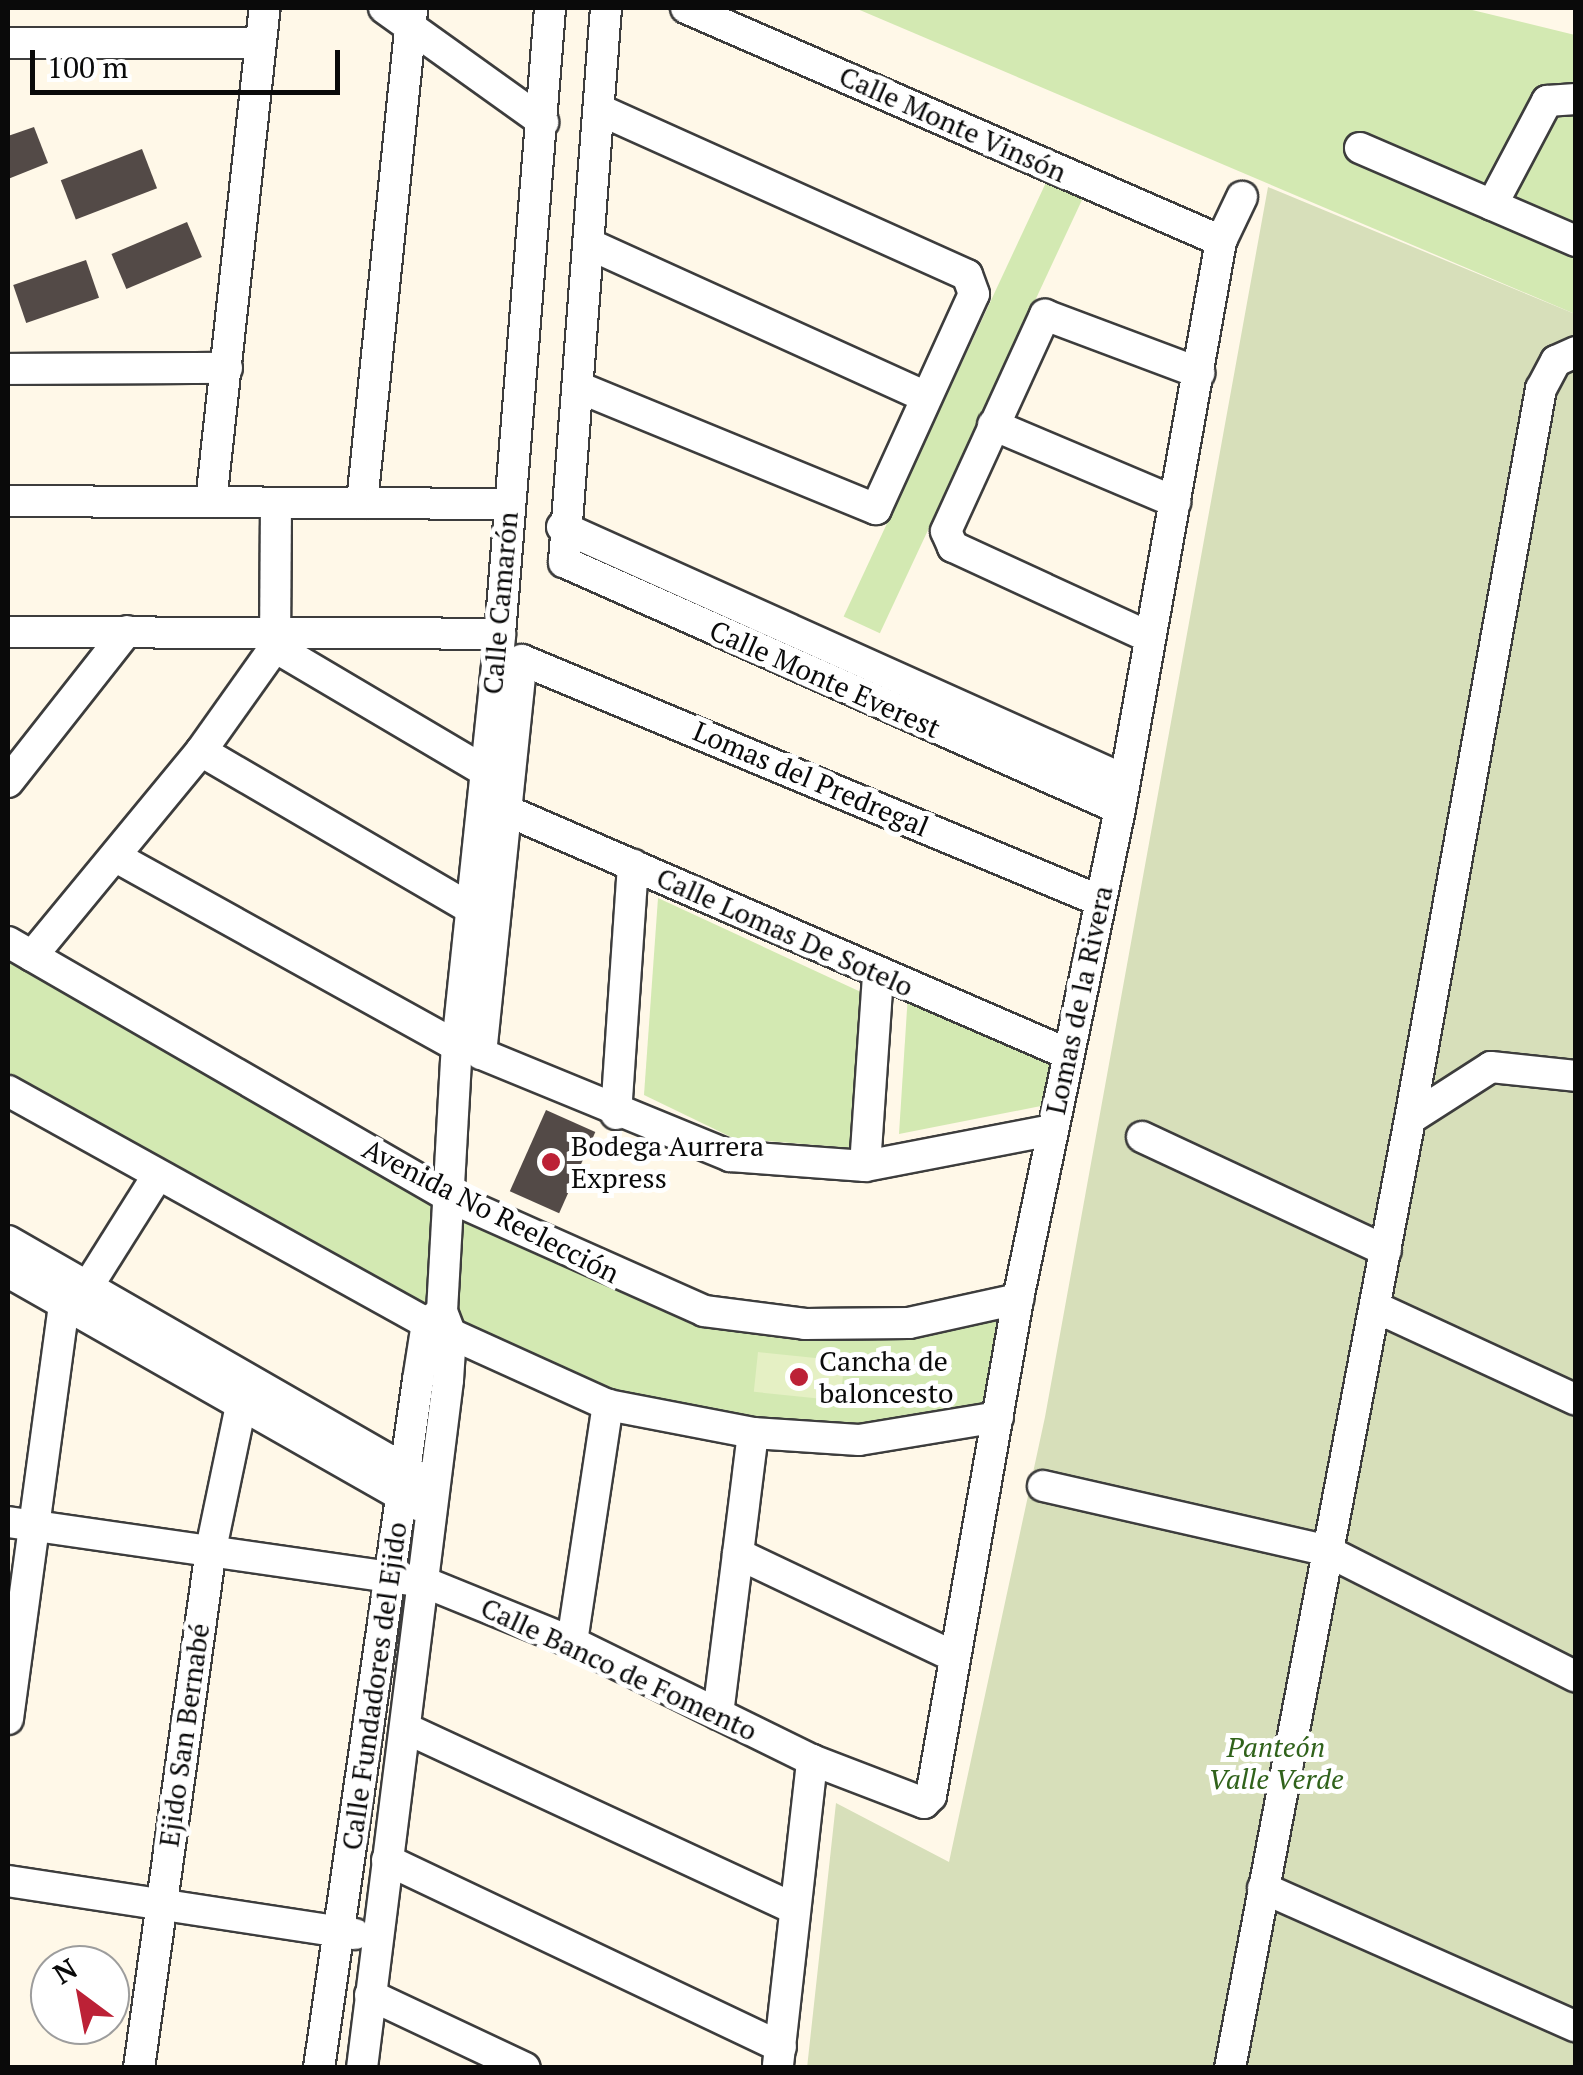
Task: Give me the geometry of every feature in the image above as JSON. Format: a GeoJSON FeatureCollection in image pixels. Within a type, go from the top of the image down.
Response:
{"type":"FeatureCollection","features":[{"type":"Feature","properties":{"kind":"street"},"geometry":{"type":"LineString","coordinates":[[212,502],[265,8]]}},
{"type":"Feature","properties":{"kind":"street","name":"Calle Camarón"},"geometry":{"type":"LineString","coordinates":[[453,1199],[469,1050],[468,907],[500,634],[544,122],[550,8]]}},
{"type":"Feature","properties":{"kind":"street","name":"Calle Monte Everest"},"geometry":{"type":"LineString","coordinates":[[606,8],[591,246],[562,527],[1122,795]]}},
{"type":"Feature","properties":{"kind":"street","name":"Calle Monte Vinsón"},"geometry":{"type":"LineString","coordinates":[[686,8],[1220,241]]}},
{"type":"Feature","properties":{"kind":"street"},"geometry":{"type":"LineString","coordinates":[[401,13],[544,122]]}},
{"type":"Feature","properties":{"kind":"street"},"geometry":{"type":"LineString","coordinates":[[362,502],[401,13]]}},
{"type":"Feature","properties":{"kind":"street"},"geometry":{"type":"LineString","coordinates":[[8,43],[260,43]]}},
{"type":"Feature","properties":{"kind":"street"},"geometry":{"type":"LineString","coordinates":[[1492,205],[1565,97]]}},
{"type":"Feature","properties":{"kind":"street"},"geometry":{"type":"LineString","coordinates":[[578,387],[876,509],[974,284],[599,110]]}},
{"type":"Feature","properties":{"kind":"street"},"geometry":{"type":"LineString","coordinates":[[1360,148],[1576,241]]}},
{"type":"Feature","properties":{"kind":"street","name":"Lomas de la Rivera"},"geometry":{"type":"LineString","coordinates":[[924,1804],[1018,1300],[1122,795],[1200,373],[1220,241],[1242,197]]}},
{"type":"Feature","properties":{"kind":"street"},"geometry":{"type":"LineString","coordinates":[[591,246],[926,397]]}},
{"type":"Feature","properties":{"kind":"street"},"geometry":{"type":"LineString","coordinates":[[1149,637],[947,540],[993,425],[1045,315],[1200,373]]}},
{"type":"Feature","properties":{"kind":"street"},"geometry":{"type":"LineString","coordinates":[[1230,2068],[1325,1550],[1386,1251],[1541,390],[1556,362],[1576,352]]}},
{"type":"Feature","properties":{"kind":"street"},"geometry":{"type":"LineString","coordinates":[[8,369],[228,368]]}},
{"type":"Feature","properties":{"kind":"street"},"geometry":{"type":"LineString","coordinates":[[993,425],[1174,502]]}},
{"type":"Feature","properties":{"kind":"street"},"geometry":{"type":"LineString","coordinates":[[8,501],[509,504]]}},
{"type":"Feature","properties":{"kind":"street"},"geometry":{"type":"LineString","coordinates":[[20,949],[116,857],[201,751],[275,641],[276,503]]}},
{"type":"Feature","properties":{"kind":"street"},"geometry":{"type":"LineString","coordinates":[[8,782],[127,631]]}},
{"type":"Feature","properties":{"kind":"street"},"geometry":{"type":"LineString","coordinates":[[8,632],[127,631],[275,641],[500,634]]}},
{"type":"Feature","properties":{"kind":"street"},"geometry":{"type":"LineString","coordinates":[[275,641],[483,770]]}},
{"type":"Feature","properties":{"kind":"street","name":"Lomas del Predregal"},"geometry":{"type":"LineString","coordinates":[[503,809],[522,660],[1100,901]]}},
{"type":"Feature","properties":{"kind":"street"},"geometry":{"type":"LineString","coordinates":[[201,751],[468,907]]}},
{"type":"Feature","properties":{"kind":"street"},"geometry":{"type":"LineString","coordinates":[[469,1050],[503,809]]}},
{"type":"Feature","properties":{"kind":"street","name":"Calle Lomas De Sotelo"},"geometry":{"type":"LineString","coordinates":[[503,809],[1068,1054]]}},
{"type":"Feature","properties":{"kind":"street"},"geometry":{"type":"LineString","coordinates":[[116,857],[469,1050],[616,1114],[730,1156],[865,1166],[1052,1130]]}},
{"type":"Feature","properties":{"kind":"street"},"geometry":{"type":"LineString","coordinates":[[616,1114],[634,866]]}},
{"type":"Feature","properties":{"kind":"street","name":"Avenida No Reelección"},"geometry":{"type":"LineString","coordinates":[[20,949],[453,1199],[704,1311],[806,1324],[909,1324],[1018,1300]]}},
{"type":"Feature","properties":{"kind":"street"},"geometry":{"type":"LineString","coordinates":[[865,1166],[878,974]]}},
{"type":"Feature","properties":{"kind":"street"},"geometry":{"type":"LineString","coordinates":[[1410,1119],[1491,1067],[1576,1076]]}},
{"type":"Feature","properties":{"kind":"street"},"geometry":{"type":"LineString","coordinates":[[8,1091],[156,1178],[608,1405],[754,1433],[859,1440],[998,1417]]}},
{"type":"Feature","properties":{"kind":"street"},"geometry":{"type":"LineString","coordinates":[[1142,1137],[1386,1251]]}},
{"type":"Feature","properties":{"kind":"street"},"geometry":{"type":"LineString","coordinates":[[8,1718],[21,1524],[76,1294],[156,1178]]}},
{"type":"Feature","properties":{"kind":"street","name":"Calle Fundadores del Ejido"},"geometry":{"type":"LineString","coordinates":[[362,2068],[434,1498],[440,1323],[453,1199]]}},
{"type":"Feature","properties":{"kind":"street"},"geometry":{"type":"LineString","coordinates":[[8,1242],[76,1294],[242,1406],[434,1498]]}},
{"type":"Feature","properties":{"kind":"street"},"geometry":{"type":"LineString","coordinates":[[8,1272],[76,1294],[403,1484]]}},
{"type":"Feature","properties":{"kind":"street"},"geometry":{"type":"LineString","coordinates":[[1375,1307],[1576,1400]]}},
{"type":"Feature","properties":{"kind":"street","name":"Calle Fundadores del Ejido"},"geometry":{"type":"LineString","coordinates":[[319,2068],[403,1484],[440,1323]]}},
{"type":"Feature","properties":{"kind":"street"},"geometry":{"type":"LineString","coordinates":[[572,1642],[608,1405]]}},
{"type":"Feature","properties":{"kind":"street","name":"Ejido San Bernabé"},"geometry":{"type":"LineString","coordinates":[[139,2068],[211,1549],[242,1406]]}},
{"type":"Feature","properties":{"kind":"street"},"geometry":{"type":"LineString","coordinates":[[718,1714],[754,1433]]}},
{"type":"Feature","properties":{"kind":"street"},"geometry":{"type":"LineString","coordinates":[[1043,1486],[1325,1550],[1576,1676]]}},
{"type":"Feature","properties":{"kind":"street","name":"Calle Banco de Fomento"},"geometry":{"type":"LineString","coordinates":[[21,1524],[424,1582],[572,1642],[812,1760],[924,1804]]}},
{"type":"Feature","properties":{"kind":"street"},"geometry":{"type":"LineString","coordinates":[[738,1554],[953,1656]]}},
{"type":"Feature","properties":{"kind":"street"},"geometry":{"type":"LineString","coordinates":[[406,1728],[793,1908]]}},
{"type":"Feature","properties":{"kind":"street"},"geometry":{"type":"LineString","coordinates":[[387,1860],[779,2057],[812,1760]]}},
{"type":"Feature","properties":{"kind":"street"},"geometry":{"type":"LineString","coordinates":[[8,1881],[378,1938]]}},
{"type":"Feature","properties":{"kind":"street"},"geometry":{"type":"LineString","coordinates":[[1263,1888],[1576,2027]]}},
{"type":"Feature","properties":{"kind":"street"},"geometry":{"type":"LineString","coordinates":[[370,1995],[526,2068]]}},
{"type":"Feature","properties":{"kind":"green space"},"geometry":{"type":"Polygon","coordinates":[[[855,8],[1464,8],[1575,35],[1575,314],[855,8]]]}},
{"type":"Feature","properties":{"kind":"green space"},"geometry":{"type":"Polygon","coordinates":[[[1049,176],[1085,193],[880,633],[844,616],[1049,176]]]}},
{"type":"Feature","properties":{"kind":"green space","name":"Panteón Valle Verde"},"geometry":{"type":"Polygon","coordinates":[[[1268,187],[1575,314],[1575,2067],[807,2068],[836,1803],[949,1862],[1045,1417],[1268,187]]]}},
{"type":"Feature","properties":{"kind":"green space"},"geometry":{"type":"Polygon","coordinates":[[[658,898],[863,993],[850,1148],[733,1138],[644,1095],[658,898]]]}},
{"type":"Feature","properties":{"kind":"green space"},"geometry":{"type":"Polygon","coordinates":[[[8,942],[625,1280],[805,1324],[1018,1299],[998,1417],[898,1435],[608,1405],[427,1323],[8,1091],[8,942]]]}},
{"type":"Feature","properties":{"kind":"green space"},"geometry":{"type":"Polygon","coordinates":[[[908,994],[1058,1055],[1051,1104],[899,1134],[908,994]]]}},
{"type":"Feature","properties":{"kind":"green space","name":"Cancha de baloncesto"},"geometry":{"type":"Polygon","coordinates":[[[758,1352],[845,1361],[840,1401],[754,1392],[758,1352]]]}},
{"type":"Feature","properties":{"kind":"building"},"geometry":{"type":"Polygon","coordinates":[[[34,127],[48,163],[8,179],[8,136],[34,127]]]}},
{"type":"Feature","properties":{"kind":"building"},"geometry":{"type":"Polygon","coordinates":[[[142,149],[157,188],[76,219],[61,180],[142,149]]]}},
{"type":"Feature","properties":{"kind":"building"},"geometry":{"type":"Polygon","coordinates":[[[187,222],[202,257],[126,289],[112,254],[187,222]]]}},
{"type":"Feature","properties":{"kind":"building"},"geometry":{"type":"Polygon","coordinates":[[[86,260],[99,298],[26,323],[13,285],[86,260]]]}},
{"type":"Feature","properties":{"kind":"building","name":"Bodega Aurrera Express"},"geometry":{"type":"Polygon","coordinates":[[[546,1110],[595,1132],[559,1213],[510,1191],[546,1110]]]}},
{"type":"Feature","properties":{"kind":"place","name":"Bodega Aurrera Express"},"geometry":{"type":"Point","coordinates":[551,1162]}},
{"type":"Feature","properties":{"kind":"place","name":"Cancha de baloncesto"},"geometry":{"type":"Point","coordinates":[799,1377]}}]}
